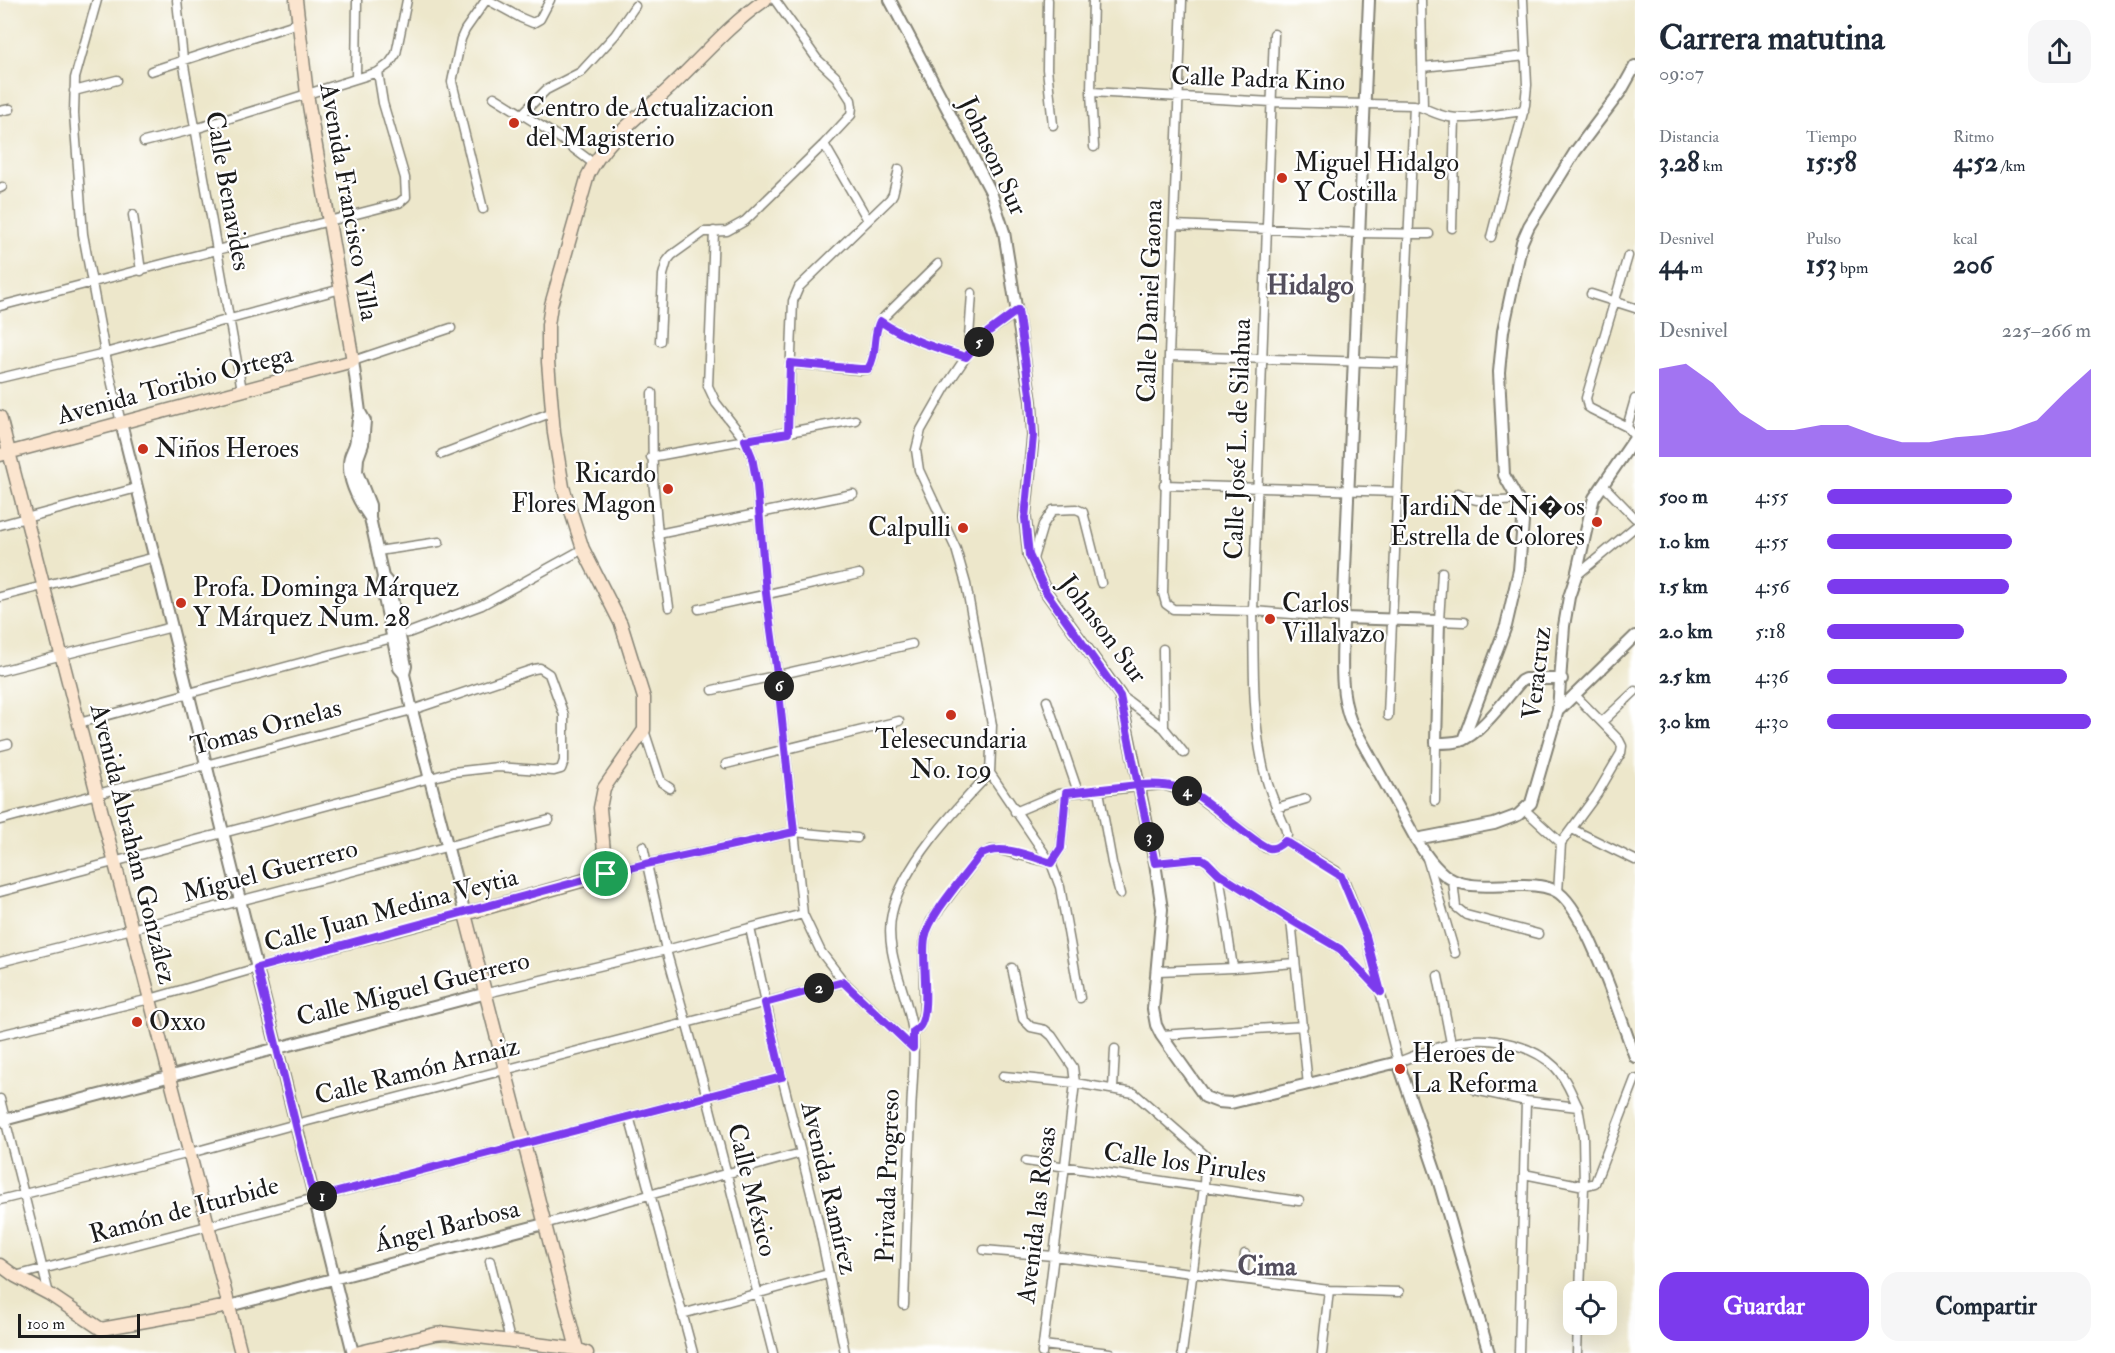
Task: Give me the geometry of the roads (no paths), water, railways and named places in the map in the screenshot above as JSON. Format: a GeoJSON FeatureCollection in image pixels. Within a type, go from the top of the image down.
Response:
{"type":"FeatureCollection","features":[{"type":"Feature","properties":{"kind":"main road","name":"Avenida Francisco Villa"},"geometry":{"type":"LineString","coordinates":[[296,0],[307,94],[353,362]]}},
{"type":"Feature","properties":{"kind":"main road"},"geometry":{"type":"LineString","coordinates":[[606,874],[600,808],[604,788],[644,730],[644,698],[621,624],[583,549],[562,487],[554,433],[547,345],[548,325],[558,276],[593,163],[606,146],[727,32],[765,0]]}},
{"type":"Feature","properties":{"kind":"main road","name":"Avenida Toribio Ortega"},"geometry":{"type":"LineString","coordinates":[[5,454],[353,362]]}},
{"type":"Feature","properties":{"kind":"main road","name":"Avenida Abraham González"},"geometry":{"type":"LineString","coordinates":[[0,417],[5,454],[26,518],[44,586],[241,1353]]}},
{"type":"Feature","properties":{"kind":"main road","name":"Calle Juan Medina Veytia"},"geometry":{"type":"LineString","coordinates":[[465,914],[606,874]]}},
{"type":"Feature","properties":{"kind":"main road","name":"Avenida Francisco Villa"},"geometry":{"type":"LineString","coordinates":[[465,914],[487,993],[544,1224],[580,1352]]}},
{"type":"Feature","properties":{"kind":"main road"},"geometry":{"type":"LineString","coordinates":[[0,1266],[50,1294]]}},
{"type":"Feature","properties":{"kind":"main road","name":"Ángel Barbosa"},"geometry":{"type":"LineString","coordinates":[[50,1294],[101,1329],[229,1306]]}},
{"type":"Feature","properties":{"kind":"main road"},"geometry":{"type":"LineString","coordinates":[[355,1353],[435,1334],[510,1340],[580,1352]]}},
{"type":"Feature","properties":{"kind":"street"},"geometry":{"type":"LineString","coordinates":[[97,0],[78,66],[74,91],[81,214],[105,353],[314,1198],[355,1353]]}},
{"type":"Feature","properties":{"kind":"street","name":"Calle Benavides"},"geometry":{"type":"LineString","coordinates":[[177,0],[183,60],[242,390]]}},
{"type":"Feature","properties":{"kind":"street","name":"Avenida Francisco Villa"},"geometry":{"type":"LineString","coordinates":[[356,78],[357,0]]}},
{"type":"Feature","properties":{"kind":"street"},"geometry":{"type":"LineString","coordinates":[[144,142],[195,129],[378,72],[389,64],[396,54],[407,0]]}},
{"type":"Feature","properties":{"kind":"street"},"geometry":{"type":"LineString","coordinates":[[483,209],[452,82],[461,39],[487,0],[533,23],[540,19],[550,0]]}},
{"type":"Feature","properties":{"kind":"street"},"geometry":{"type":"LineString","coordinates":[[660,340],[663,275],[667,261],[672,255],[701,234],[727,231],[745,221],[851,115],[851,100],[836,77],[817,59],[775,0]]}},
{"type":"Feature","properties":{"kind":"street","name":"Johnson Sur"},"geometry":{"type":"LineString","coordinates":[[890,0],[991,192],[1005,232],[1031,401],[1033,436],[1025,518],[1029,555],[1046,592],[1120,696],[1164,728],[1184,753]]}},
{"type":"Feature","properties":{"kind":"street"},"geometry":{"type":"LineString","coordinates":[[1048,0],[1047,69],[1053,125]]}},
{"type":"Feature","properties":{"kind":"street"},"geometry":{"type":"LineString","coordinates":[[1093,0],[1091,92],[1094,147]]}},
{"type":"Feature","properties":{"kind":"street","name":"Calle Daniel Gaona"},"geometry":{"type":"LineString","coordinates":[[1182,0],[1168,356],[1163,593],[1166,604],[1173,609],[1253,611]]}},
{"type":"Feature","properties":{"kind":"street"},"geometry":{"type":"LineString","coordinates":[[1368,0],[1343,618],[1342,682],[1345,707],[1351,722],[1416,839],[1436,868],[1452,881],[1463,885],[1532,885],[1558,893],[1576,916],[1598,958],[1635,1058]]}},
{"type":"Feature","properties":{"kind":"street"},"geometry":{"type":"LineString","coordinates":[[1420,0],[1423,108]]}},
{"type":"Feature","properties":{"kind":"street"},"geometry":{"type":"LineString","coordinates":[[1491,237],[1524,111],[1527,85],[1523,0]]}},
{"type":"Feature","properties":{"kind":"street"},"geometry":{"type":"LineString","coordinates":[[522,114],[546,90],[581,72],[615,35],[634,6]]}},
{"type":"Feature","properties":{"kind":"street"},"geometry":{"type":"LineString","coordinates":[[151,70],[298,23]]}},
{"type":"Feature","properties":{"kind":"street","name":"Calle José L. de Silahua"},"geometry":{"type":"LineString","coordinates":[[1274,34],[1253,611],[1259,747],[1264,771],[1287,835],[1285,841]]}},
{"type":"Feature","properties":{"kind":"street"},"geometry":{"type":"LineString","coordinates":[[1423,67],[1526,56]]}},
{"type":"Feature","properties":{"kind":"street"},"geometry":{"type":"LineString","coordinates":[[1463,740],[1506,626],[1520,570],[1523,522],[1518,500],[1504,475],[1500,372],[1503,331],[1522,242],[1529,226],[1570,162],[1621,91],[1635,66]]}},
{"type":"Feature","properties":{"kind":"street"},"geometry":{"type":"LineString","coordinates":[[0,306],[217,252],[399,203],[406,197],[405,178],[383,103],[378,72]]}},
{"type":"Feature","properties":{"kind":"street"},"geometry":{"type":"LineString","coordinates":[[74,91],[117,80]]}},
{"type":"Feature","properties":{"kind":"street","name":"Calle Padra Kino"},"geometry":{"type":"LineString","coordinates":[[1091,92],[1272,102],[1414,105],[1433,114],[1455,118]]}},
{"type":"Feature","properties":{"kind":"street"},"geometry":{"type":"LineString","coordinates":[[494,97],[557,136],[593,163]]}},
{"type":"Feature","properties":{"kind":"street"},"geometry":{"type":"LineString","coordinates":[[1388,716],[1414,105]]}},
{"type":"Feature","properties":{"kind":"street"},"geometry":{"type":"LineString","coordinates":[[0,111],[10,109]]}},
{"type":"Feature","properties":{"kind":"street"},"geometry":{"type":"LineString","coordinates":[[1452,228],[1455,118],[1524,111]]}},
{"type":"Feature","properties":{"kind":"street"},"geometry":{"type":"LineString","coordinates":[[824,144],[868,220]]}},
{"type":"Feature","properties":{"kind":"street"},"geometry":{"type":"LineString","coordinates":[[788,433],[794,301],[799,287],[893,194],[899,169]]}},
{"type":"Feature","properties":{"kind":"street"},"geometry":{"type":"LineString","coordinates":[[133,214],[141,271]]}},
{"type":"Feature","properties":{"kind":"street"},"geometry":{"type":"LineString","coordinates":[[1174,225],[1429,234]]}},
{"type":"Feature","properties":{"kind":"street"},"geometry":{"type":"LineString","coordinates":[[714,231],[708,386],[716,403],[745,440],[752,457],[803,914],[821,951],[843,982],[913,1048]]}},
{"type":"Feature","properties":{"kind":"street"},"geometry":{"type":"LineString","coordinates":[[1628,256],[1616,303],[1586,398],[1591,410],[1627,427],[1635,438]]}},
{"type":"Feature","properties":{"kind":"street"},"geometry":{"type":"LineString","coordinates":[[790,363],[868,369],[873,362],[875,330],[880,321],[938,264]]}},
{"type":"Feature","properties":{"kind":"street"},"geometry":{"type":"LineString","coordinates":[[0,378],[105,353],[340,289]]}},
{"type":"Feature","properties":{"kind":"street"},"geometry":{"type":"LineString","coordinates":[[968,354],[972,293]]}},
{"type":"Feature","properties":{"kind":"street"},"geometry":{"type":"LineString","coordinates":[[1592,294],[1635,308]]}},
{"type":"Feature","properties":{"kind":"street"},"geometry":{"type":"LineString","coordinates":[[1018,310],[988,332],[968,354],[921,430],[916,450],[919,470],[956,549],[966,585],[992,726],[990,773],[1014,812],[1051,863],[1060,887],[1080,998]]}},
{"type":"Feature","properties":{"kind":"street"},"geometry":{"type":"LineString","coordinates":[[880,321],[929,346],[968,354]]}},
{"type":"Feature","properties":{"kind":"street"},"geometry":{"type":"LineString","coordinates":[[353,362],[451,328]]}},
{"type":"Feature","properties":{"kind":"street"},"geometry":{"type":"LineString","coordinates":[[1168,356],[1403,363]]}},
{"type":"Feature","properties":{"kind":"street","name":"Avenida Francisco Villa"},"geometry":{"type":"LineString","coordinates":[[353,362],[360,412],[357,421],[356,443],[350,457],[349,467],[362,506],[370,518],[383,577],[382,585],[392,638],[399,668],[404,674]]}},
{"type":"Feature","properties":{"kind":"street"},"geometry":{"type":"LineString","coordinates":[[652,393],[651,458],[658,534],[669,607]]}},
{"type":"Feature","properties":{"kind":"street"},"geometry":{"type":"LineString","coordinates":[[1627,427],[1635,399]]}},
{"type":"Feature","properties":{"kind":"street"},"geometry":{"type":"LineString","coordinates":[[442,454],[553,412]]}},
{"type":"Feature","properties":{"kind":"street"},"geometry":{"type":"LineString","coordinates":[[651,458],[855,420]]}},
{"type":"Feature","properties":{"kind":"street","name":"Veracruz"},"geometry":{"type":"LineString","coordinates":[[1525,810],[1535,795],[1558,710],[1564,626],[1594,498],[1635,438]]}},
{"type":"Feature","properties":{"kind":"street"},"geometry":{"type":"LineString","coordinates":[[1164,484],[1398,492]]}},
{"type":"Feature","properties":{"kind":"street"},"geometry":{"type":"LineString","coordinates":[[1603,485],[1635,518]]}},
{"type":"Feature","properties":{"kind":"street"},"geometry":{"type":"LineString","coordinates":[[0,525],[137,488]]}},
{"type":"Feature","properties":{"kind":"street"},"geometry":{"type":"LineString","coordinates":[[1458,493],[1464,497],[1484,501],[1518,500]]}},
{"type":"Feature","properties":{"kind":"street"},"geometry":{"type":"LineString","coordinates":[[658,534],[853,495]]}},
{"type":"Feature","properties":{"kind":"street"},"geometry":{"type":"LineString","coordinates":[[1032,562],[1042,525],[1053,510],[1076,509],[1083,512],[1101,583]]}},
{"type":"Feature","properties":{"kind":"street"},"geometry":{"type":"LineString","coordinates":[[1576,576],[1635,527]]}},
{"type":"Feature","properties":{"kind":"street"},"geometry":{"type":"LineString","coordinates":[[378,551],[439,542]]}},
{"type":"Feature","properties":{"kind":"street"},"geometry":{"type":"LineString","coordinates":[[408,633],[482,605],[583,549]]}},
{"type":"Feature","properties":{"kind":"street"},"geometry":{"type":"LineString","coordinates":[[0,597],[155,557]]}},
{"type":"Feature","properties":{"kind":"street"},"geometry":{"type":"LineString","coordinates":[[1435,801],[1442,572]]}},
{"type":"Feature","properties":{"kind":"street"},"geometry":{"type":"LineString","coordinates":[[699,609],[859,574]]}},
{"type":"Feature","properties":{"kind":"street","name":"Avenida Francisco Villa"},"geometry":{"type":"LineString","coordinates":[[383,577],[389,584],[406,666],[404,674],[412,710],[465,914]]}},
{"type":"Feature","properties":{"kind":"street"},"geometry":{"type":"LineString","coordinates":[[1253,611],[1393,621],[1464,622]]}},
{"type":"Feature","properties":{"kind":"street"},"geometry":{"type":"LineString","coordinates":[[0,671],[172,627]]}},
{"type":"Feature","properties":{"kind":"street"},"geometry":{"type":"LineString","coordinates":[[1558,710],[1635,636]]}},
{"type":"Feature","properties":{"kind":"street"},"geometry":{"type":"LineString","coordinates":[[79,723],[392,638]]}},
{"type":"Feature","properties":{"kind":"street"},"geometry":{"type":"LineString","coordinates":[[713,690],[912,645]]}},
{"type":"Feature","properties":{"kind":"street"},"geometry":{"type":"LineString","coordinates":[[1163,649],[1164,728]]}},
{"type":"Feature","properties":{"kind":"street","name":"Tomas Ornelas"},"geometry":{"type":"LineString","coordinates":[[0,819],[412,710],[540,668],[549,674],[564,715],[564,761],[561,769],[554,771],[498,767],[453,772],[430,779]]}},
{"type":"Feature","properties":{"kind":"street"},"geometry":{"type":"LineString","coordinates":[[1436,743],[1463,740],[1484,723],[1521,681],[1531,678],[1562,679]]}},
{"type":"Feature","properties":{"kind":"street"},"geometry":{"type":"LineString","coordinates":[[1602,722],[1635,691]]}},
{"type":"Feature","properties":{"kind":"street"},"geometry":{"type":"LineString","coordinates":[[1558,893],[1561,843],[1597,794],[1621,753],[1622,746],[1619,740],[1574,694]]}},
{"type":"Feature","properties":{"kind":"street"},"geometry":{"type":"LineString","coordinates":[[1120,696],[1155,863],[1162,909],[1153,1009],[1156,1025],[1205,1096],[1218,1102],[1231,1103],[1398,1062],[1466,1040],[1487,1040],[1511,1044],[1531,1051],[1554,1066],[1569,1087],[1578,1107],[1583,1136],[1585,1205],[1581,1281]]}},
{"type":"Feature","properties":{"kind":"street"},"geometry":{"type":"LineString","coordinates":[[1047,701],[1078,792]]}},
{"type":"Feature","properties":{"kind":"street"},"geometry":{"type":"LineString","coordinates":[[726,764],[900,721]]}},
{"type":"Feature","properties":{"kind":"street"},"geometry":{"type":"LineString","coordinates":[[644,730],[661,782],[670,788]]}},
{"type":"Feature","properties":{"kind":"street"},"geometry":{"type":"LineString","coordinates":[[990,773],[951,815],[922,852],[903,883],[892,911],[889,929],[890,945],[913,1032],[920,1026],[924,1012],[925,936],[931,921],[979,856],[991,850],[1000,850],[1051,863]]}},
{"type":"Feature","properties":{"kind":"street"},"geometry":{"type":"LineString","coordinates":[[0,892],[430,779]]}},
{"type":"Feature","properties":{"kind":"street"},"geometry":{"type":"LineString","coordinates":[[1014,812],[1052,796],[1066,793],[1163,784],[1195,795],[1266,848],[1275,848],[1285,841],[1341,876],[1366,936],[1398,1062],[1437,1176],[1489,1353]]}},
{"type":"Feature","properties":{"kind":"street"},"geometry":{"type":"LineString","coordinates":[[1099,791],[1120,894]]}},
{"type":"Feature","properties":{"kind":"street"},"geometry":{"type":"LineString","coordinates":[[1051,863],[1061,848],[1066,793]]}},
{"type":"Feature","properties":{"kind":"street"},"geometry":{"type":"LineString","coordinates":[[1276,808],[1306,799]]}},
{"type":"Feature","properties":{"kind":"street"},"geometry":{"type":"LineString","coordinates":[[1416,839],[1494,824],[1525,810],[1561,843]]}},
{"type":"Feature","properties":{"kind":"street","name":"Miguel Guerrero"},"geometry":{"type":"LineString","coordinates":[[0,962],[549,820]]}},
{"type":"Feature","properties":{"kind":"street"},"geometry":{"type":"LineString","coordinates":[[1572,829],[1635,860]]}},
{"type":"Feature","properties":{"kind":"street","name":"Calle Juan Medina Veytia"},"geometry":{"type":"LineString","coordinates":[[606,874],[794,832],[857,838]]}},
{"type":"Feature","properties":{"kind":"street","name":"Calle México"},"geometry":{"type":"LineString","coordinates":[[643,846],[666,950],[707,1096],[773,1353]]}},
{"type":"Feature","properties":{"kind":"street"},"geometry":{"type":"LineString","coordinates":[[1427,857],[1455,953]]}},
{"type":"Feature","properties":{"kind":"street"},"geometry":{"type":"LineString","coordinates":[[1155,863],[1202,859],[1219,874],[1340,949],[1381,992]]}},
{"type":"Feature","properties":{"kind":"street"},"geometry":{"type":"LineString","coordinates":[[1219,874],[1233,968]]}},
{"type":"Feature","properties":{"kind":"street"},"geometry":{"type":"LineString","coordinates":[[1452,881],[1456,907],[1466,915],[1538,934]]}},
{"type":"Feature","properties":{"kind":"street","name":"Calle Juan Medina Veytia"},"geometry":{"type":"LineString","coordinates":[[0,1035],[150,999],[257,968],[465,914]]}},
{"type":"Feature","properties":{"kind":"street","name":"Calle Miguel Guerrero"},"geometry":{"type":"LineString","coordinates":[[3,1120],[487,993],[803,914]]}},
{"type":"Feature","properties":{"kind":"street"},"geometry":{"type":"LineString","coordinates":[[1291,920],[1308,1085]]}},
{"type":"Feature","properties":{"kind":"street","name":"Avenida Ramírez"},"geometry":{"type":"LineString","coordinates":[[750,928],[844,1353]]}},
{"type":"Feature","properties":{"kind":"street"},"geometry":{"type":"LineString","coordinates":[[1158,971],[1295,963]]}},
{"type":"Feature","properties":{"kind":"street"},"geometry":{"type":"LineString","coordinates":[[1012,968],[1023,1019],[1031,1027],[1044,1030],[1052,1036],[1073,1067],[1075,1083]]}},
{"type":"Feature","properties":{"kind":"street"},"geometry":{"type":"LineString","coordinates":[[1438,976],[1449,1044]]}},
{"type":"Feature","properties":{"kind":"street","name":"Calle Ramón Arnaiz"},"geometry":{"type":"LineString","coordinates":[[0,1200],[190,1153],[843,982]]}},
{"type":"Feature","properties":{"kind":"street"},"geometry":{"type":"LineString","coordinates":[[1161,1035],[1303,1026]]}},
{"type":"Feature","properties":{"kind":"street","name":"Privada Progreso"},"geometry":{"type":"LineString","coordinates":[[904,1305],[913,1032]]}},
{"type":"Feature","properties":{"kind":"street"},"geometry":{"type":"LineString","coordinates":[[1113,1089],[1115,1048]]}},
{"type":"Feature","properties":{"kind":"street"},"geometry":{"type":"LineString","coordinates":[[1003,1076],[1075,1083],[1134,1094],[1205,1155],[1204,1187],[1182,1353]]}},
{"type":"Feature","properties":{"kind":"street","name":"Ramón de Iturbide"},"geometry":{"type":"LineString","coordinates":[[15,1276],[782,1077]]}},
{"type":"Feature","properties":{"kind":"street"},"geometry":{"type":"LineString","coordinates":[[1524,1173],[1584,1186],[1595,1183],[1635,1079]]}},
{"type":"Feature","properties":{"kind":"street","name":"Avenida las Rosas"},"geometry":{"type":"LineString","coordinates":[[1042,1349],[1075,1083]]}},
{"type":"Feature","properties":{"kind":"street"},"geometry":{"type":"LineString","coordinates":[[1475,1090],[1526,1101],[1578,1107]]}},
{"type":"Feature","properties":{"kind":"street"},"geometry":{"type":"LineString","coordinates":[[0,1099],[3,1120],[50,1294]]}},
{"type":"Feature","properties":{"kind":"street"},"geometry":{"type":"LineString","coordinates":[[1519,1353],[1526,1101]]}},
{"type":"Feature","properties":{"kind":"street"},"geometry":{"type":"LineString","coordinates":[[629,1116],[693,1353]]}},
{"type":"Feature","properties":{"kind":"street","name":"Ángel Barbosa"},"geometry":{"type":"LineString","coordinates":[[229,1306],[801,1154]]}},
{"type":"Feature","properties":{"kind":"street","name":"Calle los Pirules"},"geometry":{"type":"LineString","coordinates":[[1026,1161],[1299,1201]]}},
{"type":"Feature","properties":{"kind":"street"},"geometry":{"type":"LineString","coordinates":[[984,1250],[1053,1256],[1329,1290],[1399,1292]]}},
{"type":"Feature","properties":{"kind":"street"},"geometry":{"type":"LineString","coordinates":[[1243,1279],[1245,1254]]}},
{"type":"Feature","properties":{"kind":"street"},"geometry":{"type":"LineString","coordinates":[[490,1261],[510,1340]]}},
{"type":"Feature","properties":{"kind":"street"},"geometry":{"type":"LineString","coordinates":[[682,1314],[828,1274]]}},
{"type":"Feature","properties":{"kind":"street"},"geometry":{"type":"LineString","coordinates":[[1322,1353],[1329,1290]]}},
{"type":"Feature","properties":{"kind":"street"},"geometry":{"type":"LineString","coordinates":[[1576,1353],[1577,1335]]}},
{"type":"Feature","properties":{"kind":"street"},"geometry":{"type":"LineString","coordinates":[[1042,1349],[1110,1353]]}},
{"type":"Feature","properties":{"kind":"place","name":"Centro de Actualizacion del Magisterio"},"geometry":{"type":"Point","coordinates":[514,123]}},
{"type":"Feature","properties":{"kind":"place","name":"Miguel Hidalgo Y Costilla"},"geometry":{"type":"Point","coordinates":[1282,178]}},
{"type":"Feature","properties":{"kind":"place","name":"Niños Heroes"},"geometry":{"type":"Point","coordinates":[143,449]}},
{"type":"Feature","properties":{"kind":"place","name":"Ricardo Flores Magon"},"geometry":{"type":"Point","coordinates":[668,489]}},
{"type":"Feature","properties":{"kind":"place","name":"JardiN de Ni�os Estrella de Colores"},"geometry":{"type":"Point","coordinates":[1597,522]}},
{"type":"Feature","properties":{"kind":"place","name":"Calpulli"},"geometry":{"type":"Point","coordinates":[963,528]}},
{"type":"Feature","properties":{"kind":"place","name":"Profa. Dominga Márquez Y Márquez Num. 28"},"geometry":{"type":"Point","coordinates":[181,603]}},
{"type":"Feature","properties":{"kind":"place","name":"Carlos Villalvazo"},"geometry":{"type":"Point","coordinates":[1270,619]}},
{"type":"Feature","properties":{"kind":"place","name":"Telesecundaria No. 109"},"geometry":{"type":"Point","coordinates":[951,715]}},
{"type":"Feature","properties":{"kind":"place","name":"Oxxo"},"geometry":{"type":"Point","coordinates":[137,1022]}},
{"type":"Feature","properties":{"kind":"place","name":"Heroes de La Reforma"},"geometry":{"type":"Point","coordinates":[1400,1069]}},
{"type":"Feature","properties":{"kind":"district","name":"Hidalgo"},"geometry":{"type":"Point","coordinates":[1310,285]}},
{"type":"Feature","properties":{"kind":"district","name":"Cima"},"geometry":{"type":"Point","coordinates":[1267,1266]}}]}
